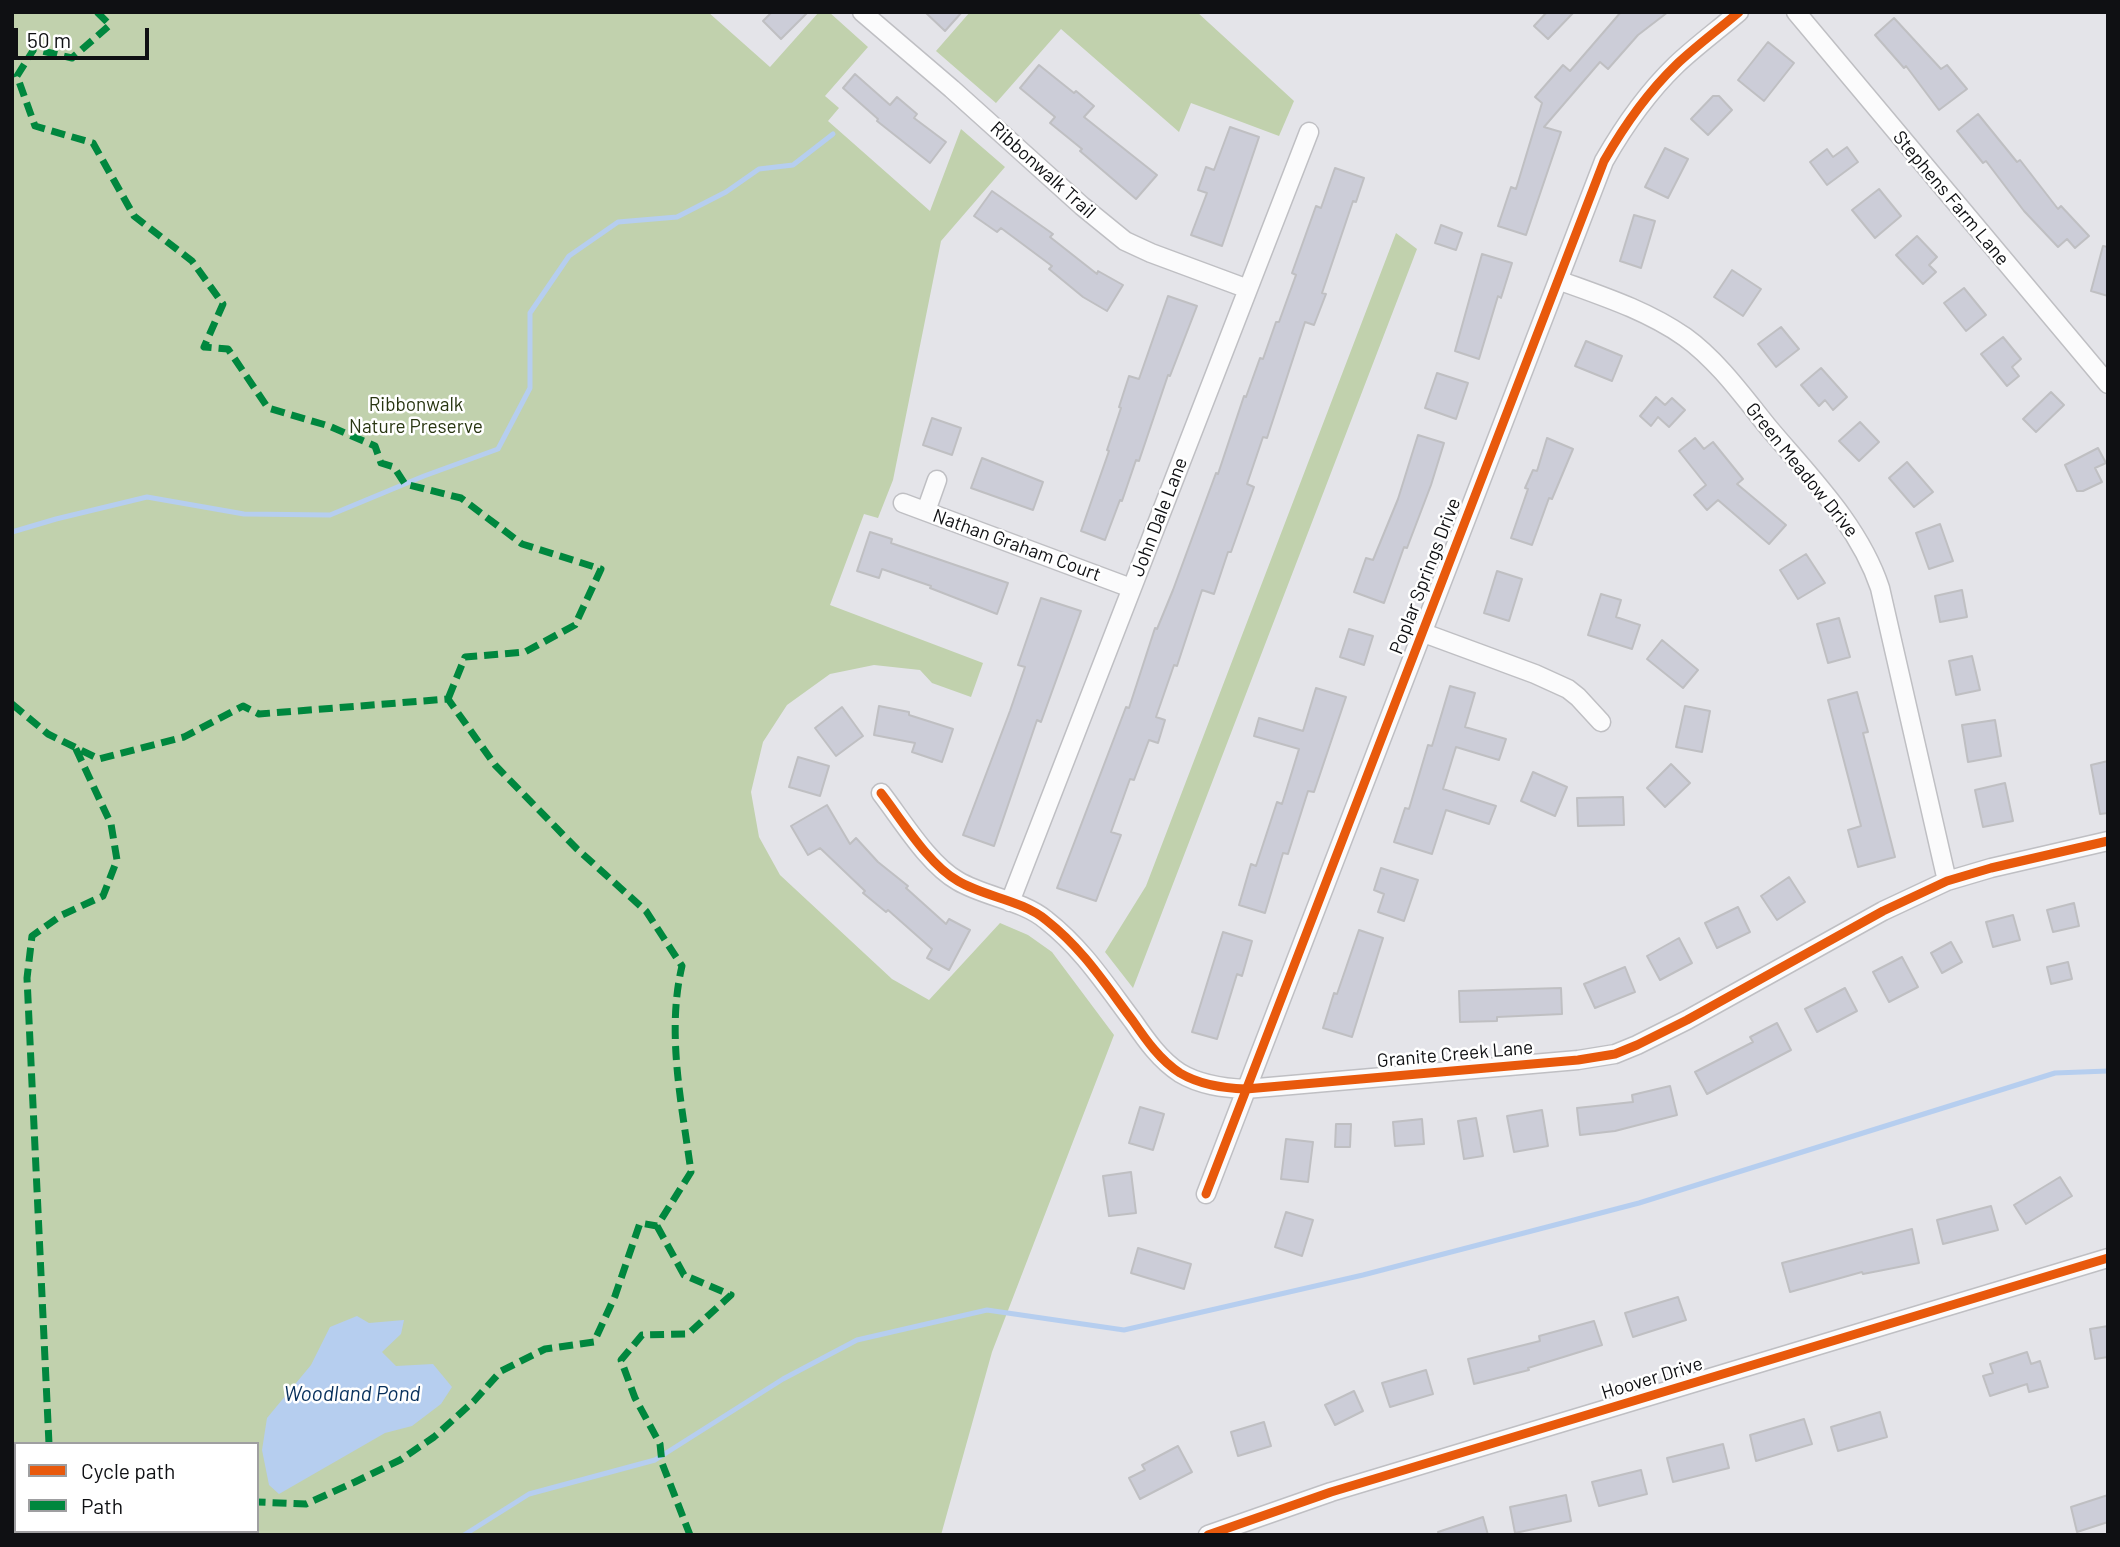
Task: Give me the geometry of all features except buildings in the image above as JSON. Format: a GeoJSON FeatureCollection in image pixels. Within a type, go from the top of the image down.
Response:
{"type":"FeatureCollection","features":[{"type":"Feature","properties":{"kind":"street","name":"Ribbonwalk Trail"},"geometry":{"type":"LineString","coordinates":[[862,12],[1125,241],[1248,289]]}},
{"type":"Feature","properties":{"kind":"street","name":"Poplar Springs Drive"},"geometry":{"type":"LineString","coordinates":[[1206,1194],[1604,161],[1647,96],[1676,66],[1739,12]]}},
{"type":"Feature","properties":{"kind":"street","name":"Stephens Farm Lane"},"geometry":{"type":"LineString","coordinates":[[1796,12],[2107,381]]}},
{"type":"Feature","properties":{"kind":"street","name":"John Dale Lane"},"geometry":{"type":"LineString","coordinates":[[1010,902],[1308,132]]}},
{"type":"Feature","properties":{"kind":"street","name":"Green Meadow Drive"},"geometry":{"type":"LineString","coordinates":[[1559,280],[1619,302],[1654,318],[1687,338],[1743,397],[1849,525],[1866,552],[1880,588],[1947,881]]}},
{"type":"Feature","properties":{"kind":"street"},"geometry":{"type":"LineString","coordinates":[[926,511],[937,480]]}},
{"type":"Feature","properties":{"kind":"street","name":"Nathan Graham Court"},"geometry":{"type":"LineString","coordinates":[[903,503],[1131,588]]}},
{"type":"Feature","properties":{"kind":"street"},"geometry":{"type":"LineString","coordinates":[[1421,632],[1535,674],[1567,689],[1578,696],[1601,722]]}},
{"type":"Feature","properties":{"kind":"street","name":"Granite Creek Lane"},"geometry":{"type":"LineString","coordinates":[[881,793],[933,860],[956,880],[1043,917],[1076,945],[1150,1045],[1168,1064],[1204,1084],[1246,1090],[1615,1054],[1688,1020],[1883,911],[1947,881],[2108,841]]}},
{"type":"Feature","properties":{"kind":"street","name":"Hoover Drive"},"geometry":{"type":"LineString","coordinates":[[1208,1535],[1331,1492],[2108,1258]]}},
{"type":"Feature","properties":{"kind":"green space","name":"Ribbonwalk Nature Preserve"},"geometry":{"type":"Polygon","coordinates":[[[12,12],[708,12],[770,67],[819,12],[829,12],[868,47],[825,96],[839,108],[828,121],[930,211],[961,129],[1005,167],[941,241],[893,480],[878,518],[864,514],[830,605],[983,663],[971,697],[932,683],[920,670],[874,665],[830,674],[787,705],[763,742],[751,792],[759,837],[780,875],[892,979],[929,1000],[1000,923],[1028,935],[1052,952],[1114,1035],[992,1352],[941,1535],[12,1535],[12,12]]]}},
{"type":"Feature","properties":{"kind":"green space"},"geometry":{"type":"Polygon","coordinates":[[[970,12],[1197,12],[1294,101],[1279,136],[1191,103],[1179,132],[1061,29],[996,103],[936,51],[970,12]]]}},
{"type":"Feature","properties":{"kind":"green space"},"geometry":{"type":"Polygon","coordinates":[[[1396,233],[1417,249],[1133,988],[1105,952],[1146,886],[1396,233]]]}},
{"type":"Feature","properties":{"kind":"water","name":"Woodland Pond"},"geometry":{"type":"Polygon","coordinates":[[[357,1316],[369,1323],[404,1320],[401,1334],[382,1352],[396,1366],[433,1364],[452,1387],[441,1404],[412,1426],[385,1433],[279,1494],[269,1485],[262,1450],[267,1418],[311,1365],[330,1327],[357,1316]]]}},
{"type":"Feature","properties":{"kind":"waterway"},"geometry":{"type":"LineString","coordinates":[[12,532],[147,497],[244,514],[330,515],[498,449],[530,388],[530,313],[569,256],[618,222],[677,217],[726,192],[759,169],[793,165],[833,134]]}},
{"type":"Feature","properties":{"kind":"waterway"},"geometry":{"type":"LineString","coordinates":[[464,1535],[529,1494],[655,1460],[783,1379],[857,1340],[987,1310],[1124,1330],[1363,1275],[1639,1203],[2055,1073],[2108,1071]]}},
{"type":"Feature","properties":{"kind":"marked path"},"geometry":{"type":"LineString","coordinates":[[97,12],[110,25],[72,58],[34,49],[17,76],[35,126],[93,143],[134,216],[192,261],[223,304],[204,347],[228,349],[268,408],[329,426],[375,446],[381,463],[394,467],[405,484],[461,498],[522,544],[601,569],[575,625],[525,652],[465,657],[448,699]]}},
{"type":"Feature","properties":{"kind":"marked path"},"geometry":{"type":"LineString","coordinates":[[12,704],[48,734],[99,759],[184,737],[243,706],[259,714],[448,699],[495,765],[577,849],[646,911],[682,966],[677,991],[675,1043],[691,1172],[657,1226],[640,1223],[615,1296],[594,1342],[545,1349],[501,1371],[474,1401],[434,1437],[400,1460],[355,1482],[306,1504],[259,1502]]}},
{"type":"Feature","properties":{"kind":"marked path"},"geometry":{"type":"LineString","coordinates":[[49,1442],[27,978],[32,936],[62,915],[103,896],[117,860],[111,824],[75,747]]}},
{"type":"Feature","properties":{"kind":"marked path"},"geometry":{"type":"LineString","coordinates":[[657,1226],[684,1275],[731,1295],[688,1334],[642,1335],[621,1360],[635,1398],[660,1444],[662,1463],[690,1535]]}},
{"type":"Feature","properties":{"kind":"cycle path"},"geometry":{"type":"LineString","coordinates":[[1206,1194],[1604,161],[1655,87],[1691,51],[1739,12]]}},
{"type":"Feature","properties":{"kind":"cycle path"},"geometry":{"type":"LineString","coordinates":[[881,793],[926,853],[947,873],[969,886],[1036,913],[1059,931],[1093,968],[1154,1049],[1173,1068],[1204,1083],[1246,1089],[1578,1060],[1615,1054],[1687,1020],[1883,911],[1947,881],[2108,841]]}},
{"type":"Feature","properties":{"kind":"cycle path"},"geometry":{"type":"LineString","coordinates":[[1208,1535],[1331,1492],[2108,1258]]}}]}
